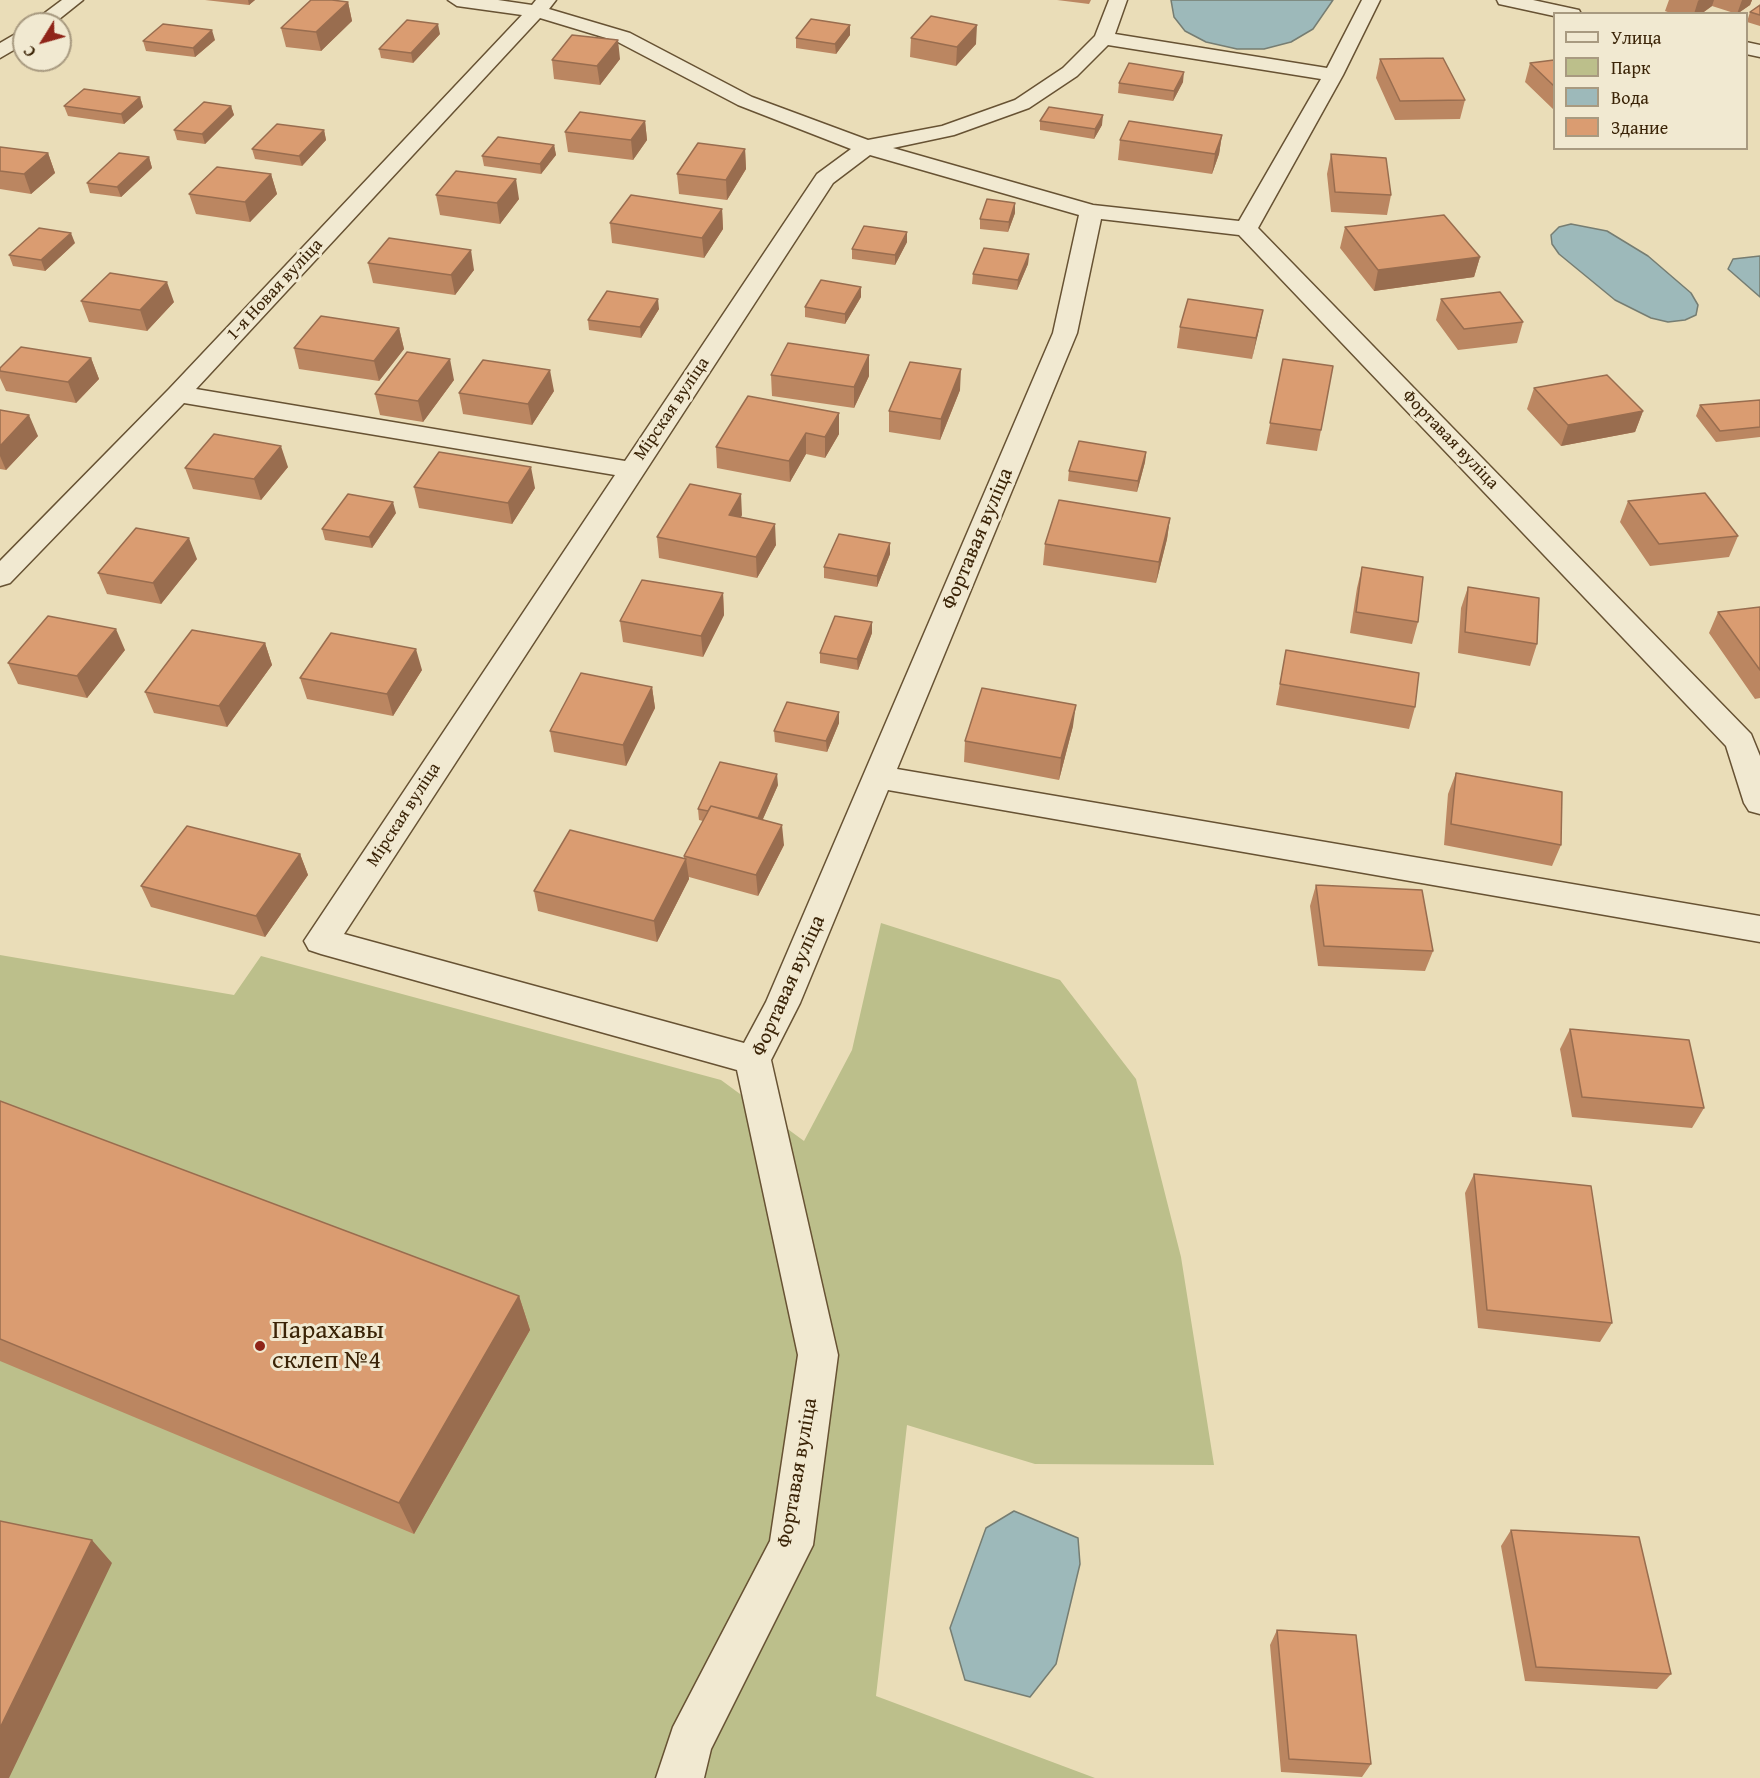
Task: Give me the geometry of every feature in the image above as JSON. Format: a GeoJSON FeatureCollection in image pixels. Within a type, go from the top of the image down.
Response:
{"type":"FeatureCollection","features":[{"type":"Feature","properties":{"kind":"street"},"geometry":{"type":"LineString","coordinates":[[57,12],[74,0]]}},
{"type":"Feature","properties":{"kind":"street"},"geometry":{"type":"LineString","coordinates":[[457,0],[541,6],[623,37],[745,101],[866,147],[1091,211],[1246,229],[1333,75],[1371,0]]}},
{"type":"Feature","properties":{"kind":"street","name":"Мірская вуліца"},"geometry":{"type":"LineString","coordinates":[[753,1060],[321,941],[825,179],[866,147],[947,131],[1022,104],[1070,72],[1104,38],[1118,0]]}},
{"type":"Feature","properties":{"kind":"street"},"geometry":{"type":"LineString","coordinates":[[1506,0],[1563,12]]}},
{"type":"Feature","properties":{"kind":"street","name":"1-я Новая вуліца"},"geometry":{"type":"LineString","coordinates":[[0,577],[178,394],[541,6]]}},
{"type":"Feature","properties":{"kind":"street"},"geometry":{"type":"LineString","coordinates":[[1104,38],[1333,75]]}},
{"type":"Feature","properties":{"kind":"street","name":"Фортавая вуліца"},"geometry":{"type":"LineString","coordinates":[[680,1778],[689,1743],[791,1545],[818,1355],[753,1060],[783,1004],[1065,333],[1091,211]]}},
{"type":"Feature","properties":{"kind":"street","name":"Фортавая вуліца"},"geometry":{"type":"LineString","coordinates":[[1246,229],[1740,742],[1760,803]]}},
{"type":"Feature","properties":{"kind":"street"},"geometry":{"type":"LineString","coordinates":[[178,394],[632,470]]}},
{"type":"Feature","properties":{"kind":"street"},"geometry":{"type":"LineString","coordinates":[[878,777],[1760,929]]}},
{"type":"Feature","properties":{"kind":"green space"},"geometry":{"type":"Polygon","coordinates":[[[881,923],[1060,980],[1136,1079],[1181,1257],[1214,1465],[1035,1464],[907,1425],[876,1696],[1095,1778],[0,1778],[0,955],[234,995],[261,956],[721,1080],[804,1141],[852,1050],[881,923]]]}},
{"type":"Feature","properties":{"kind":"water"},"geometry":{"type":"Polygon","coordinates":[[[1171,0],[1333,0],[1313,29],[1291,42],[1264,49],[1237,49],[1206,42],[1185,31],[1174,17],[1171,0]]]}},
{"type":"Feature","properties":{"kind":"water"},"geometry":{"type":"Polygon","coordinates":[[[1571,224],[1607,231],[1648,256],[1691,293],[1698,305],[1696,315],[1685,320],[1668,322],[1651,318],[1615,300],[1559,254],[1552,244],[1551,235],[1559,227],[1571,224]]]}},
{"type":"Feature","properties":{"kind":"water"},"geometry":{"type":"Polygon","coordinates":[[[1760,256],[1760,297],[1728,269],[1733,259],[1760,256]]]}},
{"type":"Feature","properties":{"kind":"water"},"geometry":{"type":"Polygon","coordinates":[[[1014,1511],[1078,1538],[1080,1564],[1056,1664],[1030,1697],[965,1680],[950,1628],[986,1528],[1014,1511]]]}},
{"type":"Feature","properties":{"kind":"building"},"geometry":{"type":"Polygon","coordinates":[[[311,0],[348,2],[316,32],[281,28],[311,0]]]}},
{"type":"Feature","properties":{"kind":"building"},"geometry":{"type":"Polygon","coordinates":[[[1760,5],[1760,15],[1750,12],[1760,5]]]}},
{"type":"Feature","properties":{"kind":"building"},"geometry":{"type":"Polygon","coordinates":[[[931,16],[977,25],[957,47],[911,38],[931,16]]]}},
{"type":"Feature","properties":{"kind":"building"},"geometry":{"type":"Polygon","coordinates":[[[811,19],[850,25],[835,44],[796,38],[811,19]]]}},
{"type":"Feature","properties":{"kind":"building"},"geometry":{"type":"Polygon","coordinates":[[[407,20],[438,24],[411,53],[379,49],[407,20]]]}},
{"type":"Feature","properties":{"kind":"building"},"geometry":{"type":"Polygon","coordinates":[[[163,24],[212,30],[193,48],[143,41],[163,24]]]}},
{"type":"Feature","properties":{"kind":"building"},"geometry":{"type":"Polygon","coordinates":[[[572,35],[618,40],[597,66],[552,60],[572,35]]]}},
{"type":"Feature","properties":{"kind":"building"},"geometry":{"type":"Polygon","coordinates":[[[1443,58],[1465,100],[1400,101],[1380,59],[1443,58]]]}},
{"type":"Feature","properties":{"kind":"building"},"geometry":{"type":"Polygon","coordinates":[[[1553,60],[1553,85],[1530,63],[1553,60]]]}},
{"type":"Feature","properties":{"kind":"building"},"geometry":{"type":"Polygon","coordinates":[[[1129,63],[1184,72],[1174,91],[1119,83],[1129,63]]]}},
{"type":"Feature","properties":{"kind":"building"},"geometry":{"type":"Polygon","coordinates":[[[84,89],[140,97],[121,114],[64,106],[84,89]]]}},
{"type":"Feature","properties":{"kind":"building"},"geometry":{"type":"Polygon","coordinates":[[[204,102],[231,106],[202,134],[174,130],[204,102]]]}},
{"type":"Feature","properties":{"kind":"building"},"geometry":{"type":"Polygon","coordinates":[[[1049,107],[1103,115],[1095,129],[1040,121],[1049,107]]]}},
{"type":"Feature","properties":{"kind":"building"},"geometry":{"type":"Polygon","coordinates":[[[580,112],[645,121],[631,140],[565,132],[580,112]]]}},
{"type":"Feature","properties":{"kind":"building"},"geometry":{"type":"Polygon","coordinates":[[[1129,121],[1222,135],[1215,154],[1120,140],[1129,121]]]}},
{"type":"Feature","properties":{"kind":"building"},"geometry":{"type":"Polygon","coordinates":[[[277,124],[324,130],[299,156],[252,149],[277,124]]]}},
{"type":"Feature","properties":{"kind":"building"},"geometry":{"type":"Polygon","coordinates":[[[498,137],[554,145],[540,164],[482,156],[498,137]]]}},
{"type":"Feature","properties":{"kind":"building"},"geometry":{"type":"Polygon","coordinates":[[[698,143],[745,149],[726,180],[677,174],[698,143]]]}},
{"type":"Feature","properties":{"kind":"building"},"geometry":{"type":"Polygon","coordinates":[[[0,147],[48,153],[24,174],[0,171],[0,147]]]}},
{"type":"Feature","properties":{"kind":"building"},"geometry":{"type":"Polygon","coordinates":[[[119,153],[149,157],[117,187],[87,183],[119,153]]]}},
{"type":"Feature","properties":{"kind":"building"},"geometry":{"type":"Polygon","coordinates":[[[1331,154],[1386,158],[1391,195],[1335,192],[1331,154]]]}},
{"type":"Feature","properties":{"kind":"building"},"geometry":{"type":"Polygon","coordinates":[[[217,167],[271,174],[245,202],[189,194],[217,167]]]}},
{"type":"Feature","properties":{"kind":"building"},"geometry":{"type":"Polygon","coordinates":[[[456,171],[516,179],[497,203],[436,195],[456,171]]]}},
{"type":"Feature","properties":{"kind":"building"},"geometry":{"type":"Polygon","coordinates":[[[631,195],[722,209],[702,238],[610,223],[631,195]]]}},
{"type":"Feature","properties":{"kind":"building"},"geometry":{"type":"Polygon","coordinates":[[[987,199],[1015,203],[1009,222],[980,219],[987,199]]]}},
{"type":"Feature","properties":{"kind":"building"},"geometry":{"type":"Polygon","coordinates":[[[1444,215],[1480,257],[1378,270],[1345,227],[1444,215]]]}},
{"type":"Feature","properties":{"kind":"building"},"geometry":{"type":"Polygon","coordinates":[[[864,226],[907,232],[895,255],[852,249],[864,226]]]}},
{"type":"Feature","properties":{"kind":"building"},"geometry":{"type":"Polygon","coordinates":[[[39,228],[71,233],[41,260],[9,255],[39,228]]]}},
{"type":"Feature","properties":{"kind":"building"},"geometry":{"type":"Polygon","coordinates":[[[389,238],[471,250],[451,275],[368,263],[389,238]]]}},
{"type":"Feature","properties":{"kind":"building"},"geometry":{"type":"Polygon","coordinates":[[[984,248],[1029,254],[1018,280],[973,274],[984,248]]]}},
{"type":"Feature","properties":{"kind":"building"},"geometry":{"type":"Polygon","coordinates":[[[110,273],[167,282],[140,310],[81,301],[110,273]]]}},
{"type":"Feature","properties":{"kind":"building"},"geometry":{"type":"Polygon","coordinates":[[[821,280],[861,287],[845,314],[805,307],[821,280]]]}},
{"type":"Feature","properties":{"kind":"building"},"geometry":{"type":"Polygon","coordinates":[[[607,291],[658,299],[640,327],[588,320],[607,291]]]}},
{"type":"Feature","properties":{"kind":"building"},"geometry":{"type":"Polygon","coordinates":[[[1500,292],[1523,322],[1464,329],[1441,299],[1500,292]]]}},
{"type":"Feature","properties":{"kind":"building"},"geometry":{"type":"Polygon","coordinates":[[[1188,299],[1263,310],[1256,338],[1180,327],[1188,299]]]}},
{"type":"Feature","properties":{"kind":"building"},"geometry":{"type":"Polygon","coordinates":[[[321,316],[399,328],[374,361],[294,348],[321,316]]]}},
{"type":"Feature","properties":{"kind":"building"},"geometry":{"type":"Polygon","coordinates":[[[788,343],[869,355],[854,387],[771,375],[788,343]]]}},
{"type":"Feature","properties":{"kind":"building"},"geometry":{"type":"Polygon","coordinates":[[[21,347],[91,358],[68,382],[0,371],[0,368],[21,347]]]}},
{"type":"Feature","properties":{"kind":"building"},"geometry":{"type":"Polygon","coordinates":[[[407,352],[450,359],[418,401],[375,394],[407,352]]]}},
{"type":"Feature","properties":{"kind":"building"},"geometry":{"type":"Polygon","coordinates":[[[1283,359],[1333,366],[1321,430],[1270,423],[1283,359]]]}},
{"type":"Feature","properties":{"kind":"building"},"geometry":{"type":"Polygon","coordinates":[[[483,360],[550,370],[528,404],[459,393],[483,360]]]}},
{"type":"Feature","properties":{"kind":"building"},"geometry":{"type":"Polygon","coordinates":[[[910,362],[961,369],[941,419],[889,411],[910,362]]]}},
{"type":"Feature","properties":{"kind":"building"},"geometry":{"type":"Polygon","coordinates":[[[1607,375],[1643,411],[1568,425],[1534,388],[1607,375]]]}},
{"type":"Feature","properties":{"kind":"building"},"geometry":{"type":"Polygon","coordinates":[[[748,396],[839,413],[825,437],[806,433],[789,461],[716,447],[748,396]]]}},
{"type":"Feature","properties":{"kind":"building"},"geometry":{"type":"Polygon","coordinates":[[[1760,400],[1760,427],[1720,431],[1700,405],[1760,400]]]}},
{"type":"Feature","properties":{"kind":"building"},"geometry":{"type":"Polygon","coordinates":[[[0,410],[29,415],[0,446],[0,410]]]}},
{"type":"Feature","properties":{"kind":"building"},"geometry":{"type":"Polygon","coordinates":[[[214,434],[281,446],[254,479],[185,468],[214,434]]]}},
{"type":"Feature","properties":{"kind":"building"},"geometry":{"type":"Polygon","coordinates":[[[1079,441],[1146,452],[1138,481],[1069,471],[1079,441]]]}},
{"type":"Feature","properties":{"kind":"building"},"geometry":{"type":"Polygon","coordinates":[[[439,452],[531,467],[508,503],[414,487],[439,452]]]}},
{"type":"Feature","properties":{"kind":"building"},"geometry":{"type":"Polygon","coordinates":[[[690,484],[741,494],[729,515],[775,524],[756,557],[657,537],[690,484]]]}},
{"type":"Feature","properties":{"kind":"building"},"geometry":{"type":"Polygon","coordinates":[[[1705,493],[1738,536],[1659,544],[1628,501],[1705,493]]]}},
{"type":"Feature","properties":{"kind":"building"},"geometry":{"type":"Polygon","coordinates":[[[348,494],[393,502],[369,537],[322,529],[348,494]]]}},
{"type":"Feature","properties":{"kind":"building"},"geometry":{"type":"Polygon","coordinates":[[[1059,500],[1170,518],[1159,562],[1045,544],[1059,500]]]}},
{"type":"Feature","properties":{"kind":"building"},"geometry":{"type":"Polygon","coordinates":[[[136,528],[189,538],[153,583],[98,573],[136,528]]]}},
{"type":"Feature","properties":{"kind":"building"},"geometry":{"type":"Polygon","coordinates":[[[839,534],[890,543],[877,576],[824,567],[839,534]]]}},
{"type":"Feature","properties":{"kind":"building"},"geometry":{"type":"Polygon","coordinates":[[[1362,567],[1423,577],[1418,622],[1356,612],[1362,567]]]}},
{"type":"Feature","properties":{"kind":"building"},"geometry":{"type":"Polygon","coordinates":[[[642,580],[723,593],[701,636],[620,621],[642,580]]]}},
{"type":"Feature","properties":{"kind":"building"},"geometry":{"type":"Polygon","coordinates":[[[1468,587],[1539,598],[1537,644],[1465,632],[1468,587]]]}},
{"type":"Feature","properties":{"kind":"building"},"geometry":{"type":"Polygon","coordinates":[[[1760,607],[1760,670],[1718,612],[1760,607]]]}},
{"type":"Feature","properties":{"kind":"building"},"geometry":{"type":"Polygon","coordinates":[[[48,616],[116,629],[77,676],[8,663],[48,616]]]}},
{"type":"Feature","properties":{"kind":"building"},"geometry":{"type":"Polygon","coordinates":[[[835,616],[872,622],[857,659],[820,653],[835,616]]]}},
{"type":"Feature","properties":{"kind":"building"},"geometry":{"type":"Polygon","coordinates":[[[192,630],[265,643],[219,706],[145,692],[192,630]]]}},
{"type":"Feature","properties":{"kind":"building"},"geometry":{"type":"Polygon","coordinates":[[[331,633],[416,649],[387,694],[300,678],[331,633]]]}},
{"type":"Feature","properties":{"kind":"building"},"geometry":{"type":"Polygon","coordinates":[[[1286,650],[1419,673],[1415,707],[1280,684],[1286,650]]]}},
{"type":"Feature","properties":{"kind":"building"},"geometry":{"type":"Polygon","coordinates":[[[581,673],[652,687],[623,745],[550,731],[581,673]]]}},
{"type":"Feature","properties":{"kind":"building"},"geometry":{"type":"Polygon","coordinates":[[[982,688],[1076,705],[1061,758],[965,741],[982,688]]]}},
{"type":"Feature","properties":{"kind":"building"},"geometry":{"type":"Polygon","coordinates":[[[787,702],[839,712],[826,741],[774,731],[787,702]]]}},
{"type":"Feature","properties":{"kind":"building"},"geometry":{"type":"Polygon","coordinates":[[[720,762],[777,774],[758,818],[711,806],[708,811],[698,809],[720,762]]]}},
{"type":"Feature","properties":{"kind":"building"},"geometry":{"type":"Polygon","coordinates":[[[1456,773],[1562,792],[1561,845],[1451,824],[1456,773]]]}},
{"type":"Feature","properties":{"kind":"building"},"geometry":{"type":"Polygon","coordinates":[[[711,806],[782,825],[756,875],[684,856],[711,806]]]}},
{"type":"Feature","properties":{"kind":"building"},"geometry":{"type":"Polygon","coordinates":[[[187,826],[300,854],[256,916],[141,886],[187,826]]]}},
{"type":"Feature","properties":{"kind":"building"},"geometry":{"type":"Polygon","coordinates":[[[570,830],[686,859],[654,921],[534,891],[570,830]]]}},
{"type":"Feature","properties":{"kind":"building"},"geometry":{"type":"Polygon","coordinates":[[[1316,885],[1422,890],[1433,951],[1324,946],[1316,885]]]}},
{"type":"Feature","properties":{"kind":"building"},"geometry":{"type":"Polygon","coordinates":[[[1570,1029],[1689,1040],[1704,1108],[1582,1097],[1570,1029]]]}},
{"type":"Feature","properties":{"kind":"building","name":"Парахавы склеп №4"},"geometry":{"type":"Polygon","coordinates":[[[0,1101],[519,1296],[399,1503],[0,1339],[0,1101]]]}},
{"type":"Feature","properties":{"kind":"building"},"geometry":{"type":"Polygon","coordinates":[[[1474,1174],[1591,1186],[1612,1323],[1487,1310],[1474,1174]]]}},
{"type":"Feature","properties":{"kind":"building"},"geometry":{"type":"Polygon","coordinates":[[[0,1521],[92,1540],[0,1728],[0,1521]]]}},
{"type":"Feature","properties":{"kind":"building"},"geometry":{"type":"Polygon","coordinates":[[[1511,1530],[1639,1537],[1671,1674],[1536,1667],[1511,1530]]]}},
{"type":"Feature","properties":{"kind":"building"},"geometry":{"type":"Polygon","coordinates":[[[1277,1630],[1356,1635],[1371,1764],[1289,1759],[1277,1630]]]}},
{"type":"Feature","properties":{"kind":"place","name":"Парахавы склеп №4"},"geometry":{"type":"Point","coordinates":[260,1346]}}]}
